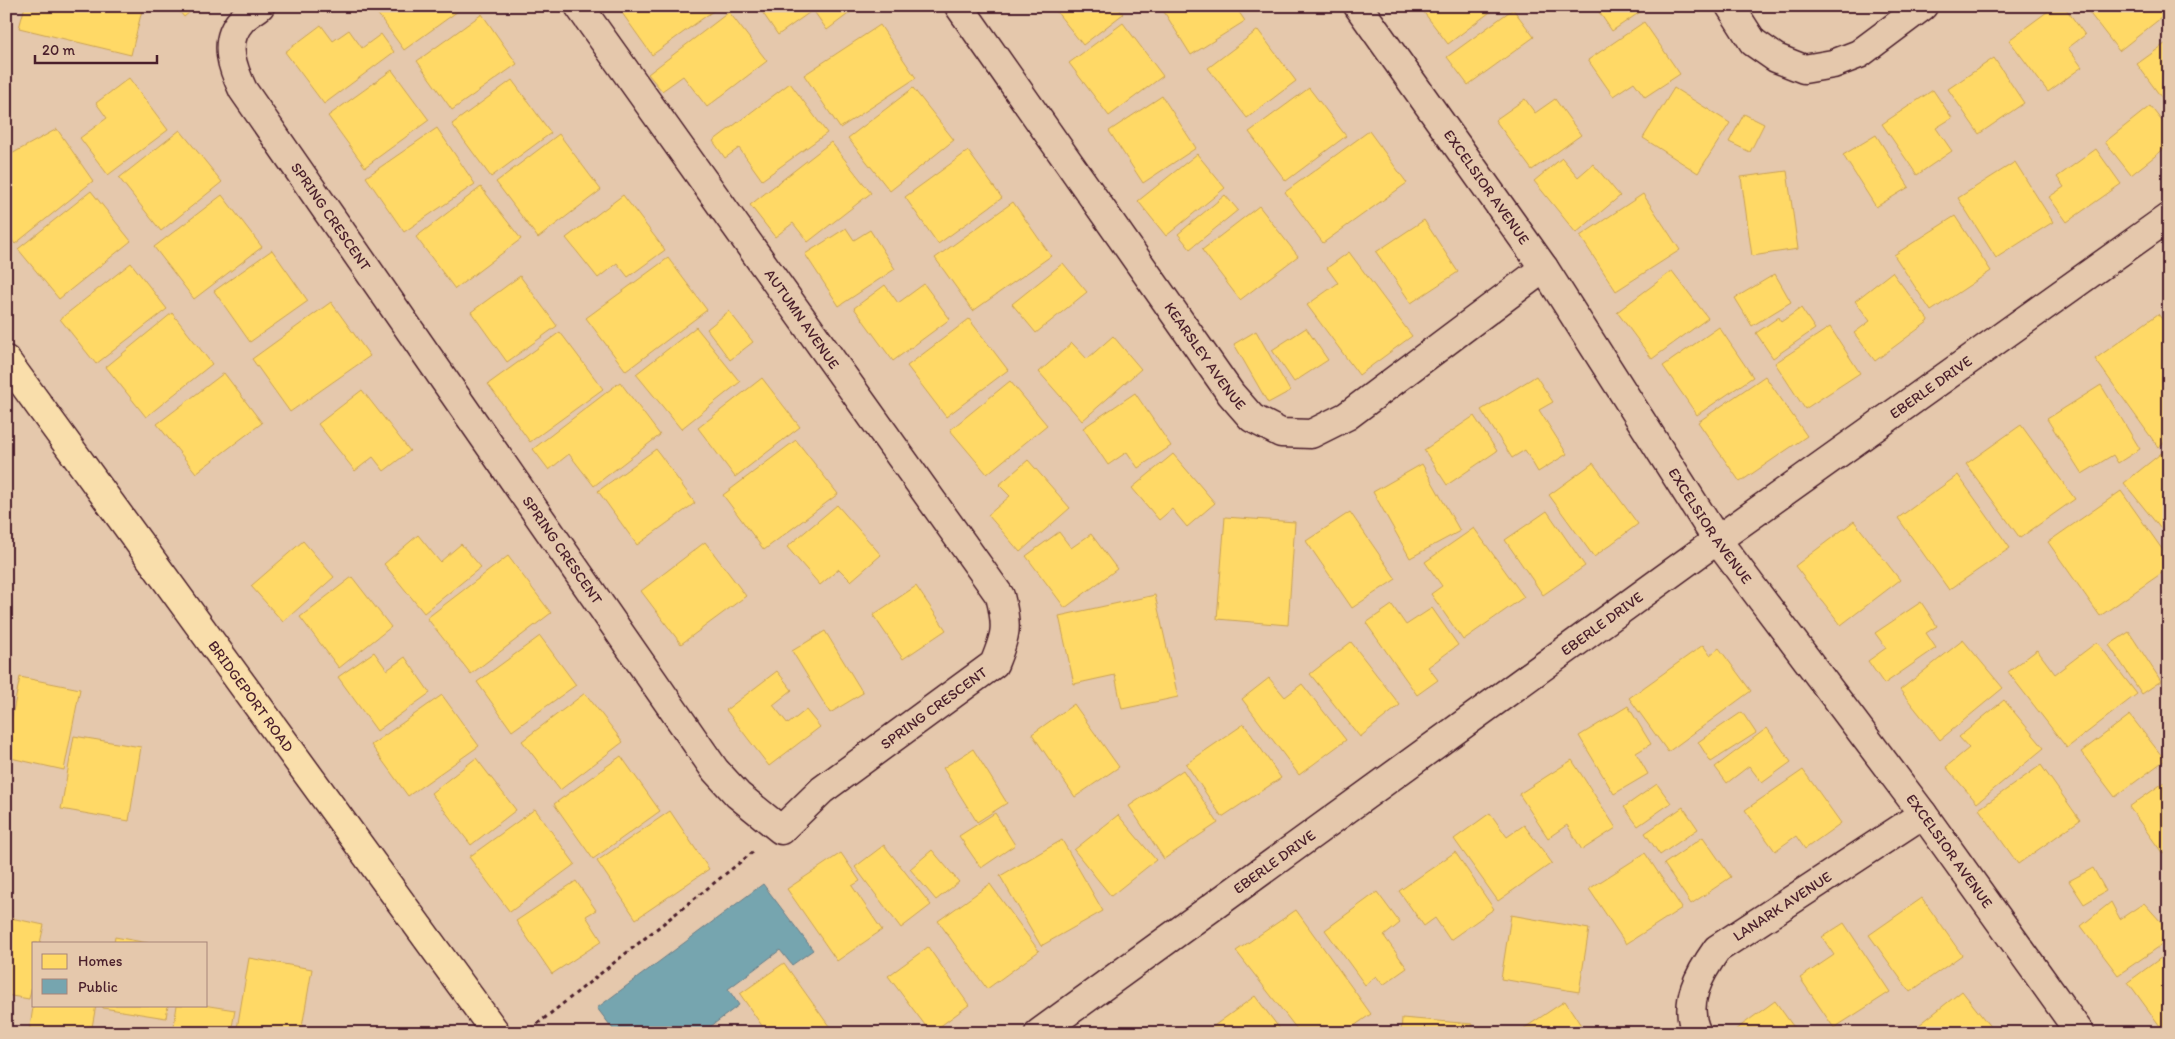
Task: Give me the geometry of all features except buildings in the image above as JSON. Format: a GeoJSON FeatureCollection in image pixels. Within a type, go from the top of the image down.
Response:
{"type":"FeatureCollection","features":[{"type":"Feature","properties":{"kind":"main road","name":"BRIDGEPORT ROAD"},"geometry":{"type":"LineString","coordinates":[[6,360],[496,1033]]}},
{"type":"Feature","properties":{"kind":"street","name":"SPRING CRESCENT"},"geometry":{"type":"LineString","coordinates":[[260,6],[240,22],[230,43],[232,68],[243,90],[715,770],[738,795],[781,830],[822,790],[994,664],[1005,638]]}},
{"type":"Feature","properties":{"kind":"street","name":"AUTUMN AVENUE"},"geometry":{"type":"LineString","coordinates":[[579,6],[1000,596],[1005,616],[1005,638]]}},
{"type":"Feature","properties":{"kind":"street","name":"KEARSLEY AVENUE"},"geometry":{"type":"LineString","coordinates":[[959,6],[1231,394],[1252,418],[1281,433],[1311,434],[1346,416],[1544,268]]}},
{"type":"Feature","properties":{"kind":"street","name":"EXCELSIOR AVENUE"},"geometry":{"type":"LineString","coordinates":[[1358,6],[1544,268],[1717,540],[1923,814],[2080,1033]]}},
{"type":"Feature","properties":{"kind":"street"},"geometry":{"type":"LineString","coordinates":[[1730,6],[1753,42],[1776,58],[1804,69],[1833,64],[1859,54],[1923,6]]}},
{"type":"Feature","properties":{"kind":"street","name":"EBERLE DRIVE"},"geometry":{"type":"LineString","coordinates":[[1039,1033],[1717,540],[2169,217]]}},
{"type":"Feature","properties":{"kind":"street","name":"LANARK AVENUE"},"geometry":{"type":"LineString","coordinates":[[1697,1033],[1691,1000],[1701,971],[1717,949],[1923,814]]}},
{"type":"Feature","properties":{"kind":"path"},"geometry":{"type":"LineString","coordinates":[[526,1033],[781,830]]}}]}
